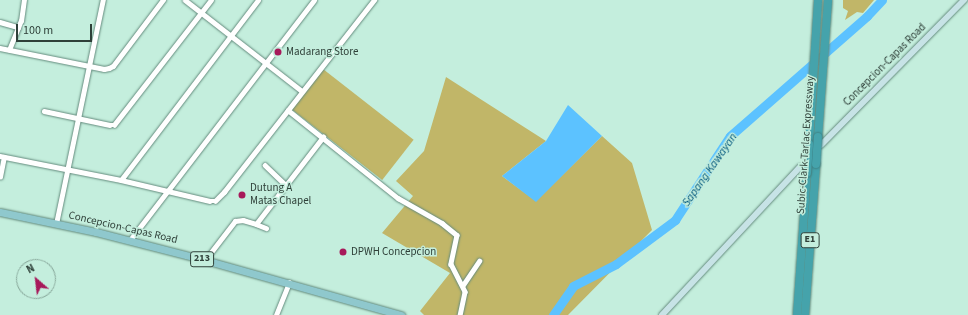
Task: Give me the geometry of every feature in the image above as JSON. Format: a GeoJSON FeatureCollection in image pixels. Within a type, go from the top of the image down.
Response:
{"type":"FeatureCollection","features":[{"type":"Feature","properties":{"kind":"highway","name":"Subic-Clark-Tarlac Expressway"},"geometry":{"type":"LineString","coordinates":[[797,315],[818,0]]}},
{"type":"Feature","properties":{"kind":"highway","name":"Subic-Clark-Tarlac Expressway"},"geometry":{"type":"LineString","coordinates":[[805,315],[828,0]]}},
{"type":"Feature","properties":{"kind":"main road","name":"Concepcion-Capas Road"},"geometry":{"type":"LineString","coordinates":[[821,145],[964,0]]}},
{"type":"Feature","properties":{"kind":"main road"},"geometry":{"type":"LineString","coordinates":[[662,315],[800,167]]}},
{"type":"Feature","properties":{"kind":"main road","name":"Concepcion-Capas Road"},"geometry":{"type":"LineString","coordinates":[[0,212],[130,240],[401,315]]}},
{"type":"Feature","properties":{"kind":"street"},"geometry":{"type":"LineString","coordinates":[[9,50],[23,14],[24,0]]}},
{"type":"Feature","properties":{"kind":"street"},"geometry":{"type":"LineString","coordinates":[[56,224],[103,0]]}},
{"type":"Feature","properties":{"kind":"street"},"geometry":{"type":"LineString","coordinates":[[0,48],[104,69],[113,66],[163,0]]}},
{"type":"Feature","properties":{"kind":"street"},"geometry":{"type":"LineString","coordinates":[[185,0],[302,91]]}},
{"type":"Feature","properties":{"kind":"street"},"geometry":{"type":"LineString","coordinates":[[44,111],[110,125],[114,124],[211,0]]}},
{"type":"Feature","properties":{"kind":"street"},"geometry":{"type":"LineString","coordinates":[[121,180],[258,0]]}},
{"type":"Feature","properties":{"kind":"street"},"geometry":{"type":"LineString","coordinates":[[130,240],[314,0]]}},
{"type":"Feature","properties":{"kind":"street"},"geometry":{"type":"LineString","coordinates":[[0,177],[2,156],[215,201],[224,192],[374,0]]}},
{"type":"Feature","properties":{"kind":"street"},"geometry":{"type":"LineString","coordinates":[[0,22],[18,27]]}},
{"type":"Feature","properties":{"kind":"street"},"geometry":{"type":"LineString","coordinates":[[288,110],[398,198],[455,232],[458,239],[451,264],[463,286],[465,299],[460,315]]}},
{"type":"Feature","properties":{"kind":"street"},"geometry":{"type":"LineString","coordinates":[[256,224],[323,138]]}},
{"type":"Feature","properties":{"kind":"street"},"geometry":{"type":"LineString","coordinates":[[265,165],[286,185]]}},
{"type":"Feature","properties":{"kind":"street"},"geometry":{"type":"LineString","coordinates":[[205,260],[236,221],[243,220],[266,228]]}},
{"type":"Feature","properties":{"kind":"street"},"geometry":{"type":"LineString","coordinates":[[463,286],[479,261]]}},
{"type":"Feature","properties":{"kind":"street"},"geometry":{"type":"LineString","coordinates":[[276,315],[289,283]]}},
{"type":"Feature","properties":{"kind":"shaded area"},"geometry":{"type":"Polygon","coordinates":[[[843,0],[874,0],[863,13],[857,12],[845,20],[848,11],[843,8],[843,0]]]}},
{"type":"Feature","properties":{"kind":"shaded area"},"geometry":{"type":"Polygon","coordinates":[[[323,69],[414,140],[382,180],[292,109],[323,69]]]}},
{"type":"Feature","properties":{"kind":"shaded area"},"geometry":{"type":"Polygon","coordinates":[[[446,77],[546,141],[502,176],[536,201],[602,136],[632,163],[652,230],[568,315],[424,315],[420,311],[450,273],[382,233],[413,196],[396,181],[424,151],[446,77]]]}},
{"type":"Feature","properties":{"kind":"water"},"geometry":{"type":"Polygon","coordinates":[[[568,105],[602,136],[536,202],[502,176],[546,141],[568,105]]]}},
{"type":"Feature","properties":{"kind":"waterway","name":"Sapang Kawayan"},"geometry":{"type":"LineString","coordinates":[[553,315],[573,286],[616,264],[675,220],[730,136],[867,16],[882,0]]}},
{"type":"Feature","properties":{"kind":"place","name":"Madarang Store"},"geometry":{"type":"Point","coordinates":[278,52]}},
{"type":"Feature","properties":{"kind":"place","name":"Dutung A Matas Chapel"},"geometry":{"type":"Point","coordinates":[242,195]}},
{"type":"Feature","properties":{"kind":"place","name":"DPWH Concepcion"},"geometry":{"type":"Point","coordinates":[343,252]}}]}
